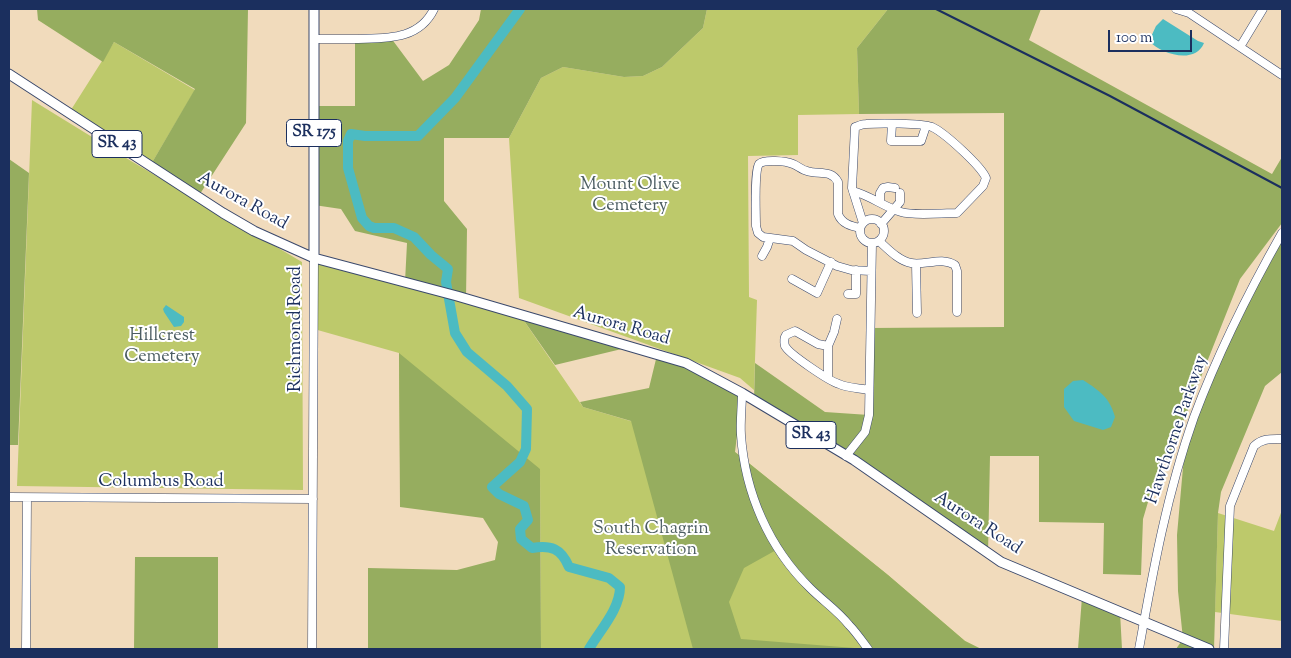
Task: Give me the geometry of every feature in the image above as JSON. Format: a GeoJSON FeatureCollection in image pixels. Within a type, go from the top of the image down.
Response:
{"type":"FeatureCollection","features":[{"type":"Feature","properties":{"kind":"main road","name":"Richmond Road"},"geometry":{"type":"LineString","coordinates":[[314,9],[314,258]]}},
{"type":"Feature","properties":{"kind":"main road","name":"Aurora Road"},"geometry":{"type":"LineString","coordinates":[[9,74],[223,213],[254,231],[314,258],[457,296],[686,363],[742,393],[846,456],[1001,562],[1209,649]]}},
{"type":"Feature","properties":{"kind":"street"},"geometry":{"type":"LineString","coordinates":[[314,39],[391,38],[406,34],[419,26],[434,9]]}},
{"type":"Feature","properties":{"kind":"street"},"geometry":{"type":"LineString","coordinates":[[1176,9],[1189,14],[1282,75]]}},
{"type":"Feature","properties":{"kind":"street"},"geometry":{"type":"LineString","coordinates":[[1240,48],[1263,9]]}},
{"type":"Feature","properties":{"kind":"street"},"geometry":{"type":"LineString","coordinates":[[853,191],[872,197],[903,213],[957,213],[983,186],[986,178],[983,171],[932,127],[892,124],[864,124],[855,127],[853,191],[862,226],[863,238],[875,242],[901,260],[916,264],[930,262],[955,264],[957,271],[957,312]]}},
{"type":"Feature","properties":{"kind":"street"},"geometry":{"type":"LineString","coordinates":[[892,124],[892,141],[921,141],[926,126]]}},
{"type":"Feature","properties":{"kind":"street"},"geometry":{"type":"LineString","coordinates":[[846,456],[865,432],[869,415],[871,271],[875,242],[884,233],[881,224],[872,219],[862,226],[846,223],[840,218],[838,214],[838,182],[832,176],[808,172],[783,161],[762,161],[756,173],[756,226],[758,233],[770,238],[793,241],[806,250],[851,270],[871,271]]}},
{"type":"Feature","properties":{"kind":"street"},"geometry":{"type":"LineString","coordinates":[[880,202],[880,192],[883,188],[888,187],[897,191],[900,202],[881,224]]}},
{"type":"Feature","properties":{"kind":"street","name":"Hawthorne Parkway"},"geometry":{"type":"LineString","coordinates":[[1139,649],[1165,515],[1194,418],[1218,356],[1237,316],[1282,233]]}},
{"type":"Feature","properties":{"kind":"street"},"geometry":{"type":"LineString","coordinates":[[762,256],[770,238]]}},
{"type":"Feature","properties":{"kind":"street","name":"Richmond Road"},"geometry":{"type":"LineString","coordinates":[[312,649],[314,258]]}},
{"type":"Feature","properties":{"kind":"street"},"geometry":{"type":"LineString","coordinates":[[792,279],[817,293],[831,262]]}},
{"type":"Feature","properties":{"kind":"street"},"geometry":{"type":"LineString","coordinates":[[916,264],[917,313]]}},
{"type":"Feature","properties":{"kind":"street"},"geometry":{"type":"LineString","coordinates":[[848,294],[856,294],[856,270]]}},
{"type":"Feature","properties":{"kind":"street"},"geometry":{"type":"LineString","coordinates":[[820,288],[828,293]]}},
{"type":"Feature","properties":{"kind":"street"},"geometry":{"type":"LineString","coordinates":[[828,378],[828,346],[837,319]]}},
{"type":"Feature","properties":{"kind":"street"},"geometry":{"type":"LineString","coordinates":[[828,346],[818,344],[795,331],[786,334],[784,338],[786,347],[793,355],[828,378],[838,384],[870,390]]}},
{"type":"Feature","properties":{"kind":"street"},"geometry":{"type":"LineString","coordinates":[[742,393],[741,435],[746,471],[754,501],[770,537],[790,567],[849,624],[868,649]]}},
{"type":"Feature","properties":{"kind":"street"},"geometry":{"type":"LineString","coordinates":[[1224,649],[1230,506],[1254,446],[1268,439],[1282,440]]}},
{"type":"Feature","properties":{"kind":"street","name":"Columbus Road"},"geometry":{"type":"LineString","coordinates":[[9,498],[312,499]]}},
{"type":"Feature","properties":{"kind":"street"},"geometry":{"type":"LineString","coordinates":[[26,649],[27,498]]}},
{"type":"Feature","properties":{"kind":"green space"},"geometry":{"type":"Polygon","coordinates":[[[37,9],[248,9],[246,123],[198,197],[150,166],[195,89],[114,42],[103,62],[38,20],[37,9]]]}},
{"type":"Feature","properties":{"kind":"green space"},"geometry":{"type":"Polygon","coordinates":[[[481,9],[707,9],[703,28],[662,67],[643,76],[624,77],[563,67],[541,78],[509,138],[444,138],[444,201],[467,229],[466,299],[405,282],[407,243],[355,231],[341,209],[314,205],[314,106],[355,106],[355,39],[391,38],[423,81],[449,65],[479,20],[481,9]]]}},
{"type":"Feature","properties":{"kind":"green space","name":"Mount Olive Cemetery"},"geometry":{"type":"Polygon","coordinates":[[[707,9],[888,9],[857,48],[859,114],[798,115],[798,155],[748,156],[749,297],[757,300],[754,390],[740,378],[519,298],[509,138],[541,78],[563,67],[624,77],[643,76],[662,67],[703,28],[707,9]]]}},
{"type":"Feature","properties":{"kind":"green space"},"geometry":{"type":"Polygon","coordinates":[[[888,9],[1041,9],[1029,40],[1272,174],[1282,157],[1282,223],[1240,279],[1174,445],[1153,485],[1143,519],[1141,575],[1103,574],[1104,523],[1039,522],[1039,456],[990,456],[988,554],[854,460],[754,400],[755,363],[825,412],[869,415],[871,328],[1004,327],[1004,113],[859,114],[857,48],[888,9]]]}},
{"type":"Feature","properties":{"kind":"green space"},"geometry":{"type":"Polygon","coordinates":[[[114,42],[195,90],[150,166],[69,113],[114,42]]]}},
{"type":"Feature","properties":{"kind":"green space","name":"Hillcrest Cemetery"},"geometry":{"type":"Polygon","coordinates":[[[32,100],[302,262],[303,490],[17,486],[32,100]]]}},
{"type":"Feature","properties":{"kind":"green space"},"geometry":{"type":"Polygon","coordinates":[[[9,159],[29,173],[18,445],[9,445],[9,159]]]}},
{"type":"Feature","properties":{"kind":"green space"},"geometry":{"type":"Polygon","coordinates":[[[1282,233],[1282,372],[1265,386],[1221,492],[1218,513],[1214,649],[1197,645],[1197,649],[1176,649],[1183,639],[1178,591],[1177,535],[1185,445],[1205,389],[1282,233]]]}},
{"type":"Feature","properties":{"kind":"green space","name":"South Chagrin Reservation"},"geometry":{"type":"Polygon","coordinates":[[[314,258],[520,315],[583,407],[735,452],[888,575],[965,641],[981,649],[541,649],[540,469],[400,466],[399,353],[314,329],[314,258]]]}},
{"type":"Feature","properties":{"kind":"green space"},"geometry":{"type":"Polygon","coordinates":[[[520,315],[630,347],[555,365],[520,315]]]}},
{"type":"Feature","properties":{"kind":"green space"},"geometry":{"type":"Polygon","coordinates":[[[399,353],[540,469],[541,649],[368,649],[368,568],[457,570],[495,560],[498,542],[483,518],[400,507],[399,353]]]}},
{"type":"Feature","properties":{"kind":"green space"},"geometry":{"type":"Polygon","coordinates":[[[657,355],[686,363],[742,393],[735,452],[888,575],[965,641],[981,649],[867,649],[693,649],[631,421],[583,407],[580,402],[649,388],[657,355]],[[778,549],[744,568],[729,602],[741,639],[867,649],[778,549]]]}},
{"type":"Feature","properties":{"kind":"green space"},"geometry":{"type":"Polygon","coordinates":[[[1282,510],[1282,621],[1215,612],[1218,513],[1274,531],[1282,510]]]}},
{"type":"Feature","properties":{"kind":"green space"},"geometry":{"type":"Polygon","coordinates":[[[135,557],[218,557],[218,649],[134,649],[135,557]]]}},
{"type":"Feature","properties":{"kind":"green space"},"geometry":{"type":"Polygon","coordinates":[[[1082,597],[1120,612],[1122,649],[1078,649],[1082,597]]]}},
{"type":"Feature","properties":{"kind":"water"},"geometry":{"type":"Polygon","coordinates":[[[1163,19],[1204,43],[1200,50],[1193,54],[1178,55],[1154,46],[1149,41],[1156,26],[1163,19]]]}},
{"type":"Feature","properties":{"kind":"water"},"geometry":{"type":"Polygon","coordinates":[[[166,305],[184,317],[184,322],[181,326],[174,327],[164,312],[163,309],[166,305]]]}},
{"type":"Feature","properties":{"kind":"water"},"geometry":{"type":"Polygon","coordinates":[[[1083,380],[1107,400],[1113,410],[1115,417],[1111,427],[1103,430],[1074,421],[1064,407],[1064,389],[1073,381],[1083,380]]]}},
{"type":"Feature","properties":{"kind":"waterway"},"geometry":{"type":"LineString","coordinates":[[520,9],[455,98],[418,136],[365,136],[351,134],[348,141],[348,168],[362,218],[369,226],[374,228],[394,228],[414,237],[448,269],[446,282],[455,333],[467,352],[507,386],[527,409],[526,449],[520,462],[492,487],[499,494],[524,506],[528,520],[520,529],[521,539],[532,548],[545,547],[555,549],[563,556],[569,567],[609,578],[620,587],[617,603],[589,649]]}},
{"type":"Feature","properties":{"kind":"railway"},"geometry":{"type":"LineString","coordinates":[[936,9],[1110,96],[1282,188]]}}]}
